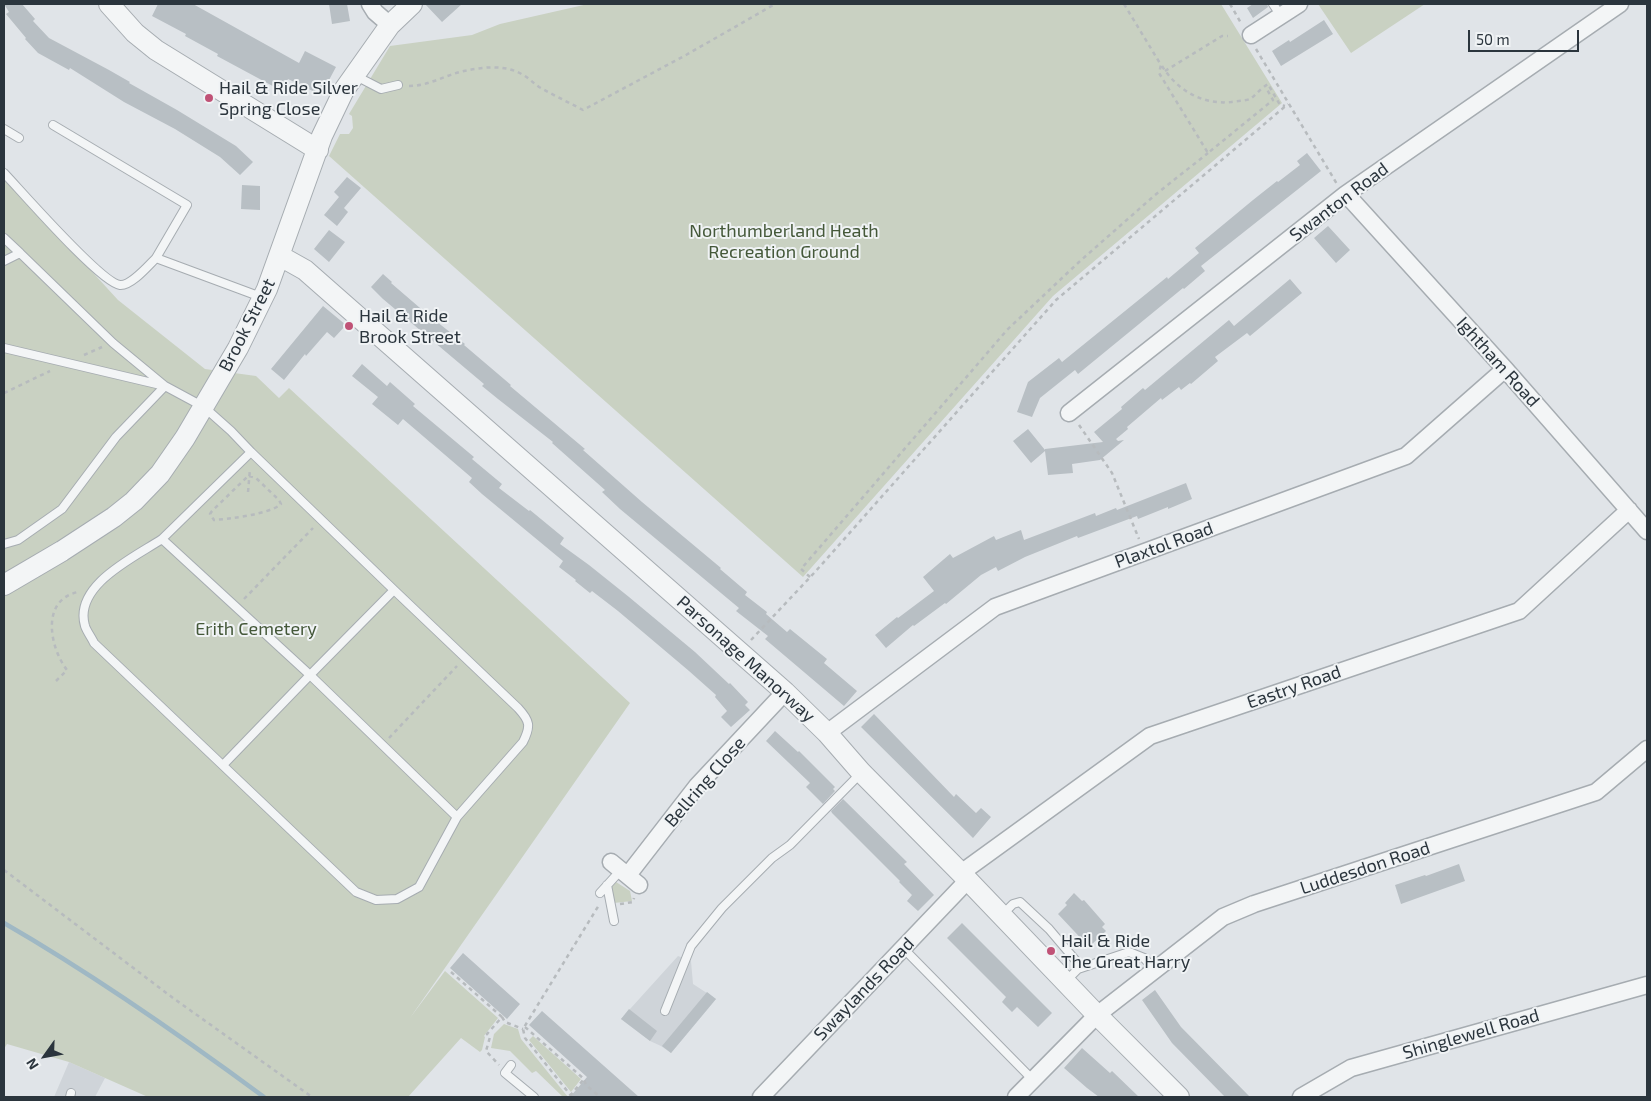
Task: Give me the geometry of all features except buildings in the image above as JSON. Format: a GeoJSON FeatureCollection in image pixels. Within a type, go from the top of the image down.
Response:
{"type":"FeatureCollection","features":[{"type":"Feature","properties":{"kind":"street"},"geometry":{"type":"LineString","coordinates":[[109,4],[134,33],[156,50],[318,150]]}},
{"type":"Feature","properties":{"kind":"street"},"geometry":{"type":"LineString","coordinates":[[370,4],[375,12],[390,25]]}},
{"type":"Feature","properties":{"kind":"street","name":"Brook Street"},"geometry":{"type":"LineString","coordinates":[[4,585],[62,551],[114,517],[134,501],[160,474],[186,438],[238,348],[263,298],[280,256],[322,136],[340,99],[354,74],[390,25],[412,4]]}},
{"type":"Feature","properties":{"kind":"street"},"geometry":{"type":"LineString","coordinates":[[1250,36],[1277,10],[1299,4]]}},
{"type":"Feature","properties":{"kind":"street","name":"Swanton Road"},"geometry":{"type":"LineString","coordinates":[[1069,413],[1346,194],[1620,4]]}},
{"type":"Feature","properties":{"kind":"street","name":"Ightham Road"},"geometry":{"type":"LineString","coordinates":[[1346,194],[1505,369],[1647,531]]}},
{"type":"Feature","properties":{"kind":"street","name":"Parsonage Manorway"},"geometry":{"type":"LineString","coordinates":[[280,256],[305,270],[785,692],[827,733],[861,772],[1001,916],[1071,976],[1096,1015],[1179,1097]]}},
{"type":"Feature","properties":{"kind":"street","name":"Plaxtol Road"},"geometry":{"type":"LineString","coordinates":[[827,733],[995,606],[1406,456],[1505,369]]}},
{"type":"Feature","properties":{"kind":"street","name":"Eastry Road"},"geometry":{"type":"LineString","coordinates":[[965,877],[1150,736],[1519,611],[1629,510]]}},
{"type":"Feature","properties":{"kind":"street","name":"Bellring Close"},"geometry":{"type":"LineString","coordinates":[[625,873],[697,786],[785,692]]}},
{"type":"Feature","properties":{"kind":"street","name":"Luddesdon Road"},"geometry":{"type":"LineString","coordinates":[[1016,1097],[1096,1015],[1156,971],[1223,917],[1254,904],[1596,792],[1647,749]]}},
{"type":"Feature","properties":{"kind":"street","name":"Swaylands Road"},"geometry":{"type":"LineString","coordinates":[[761,1097],[902,948],[965,877]]}},
{"type":"Feature","properties":{"kind":"street","name":"Shinglewell Road"},"geometry":{"type":"LineString","coordinates":[[1301,1097],[1351,1068],[1647,985]]}},
{"type":"Feature","properties":{"kind":"lane"},"geometry":{"type":"LineString","coordinates":[[354,74],[381,89],[398,85]]}},
{"type":"Feature","properties":{"kind":"lane"},"geometry":{"type":"LineString","coordinates":[[4,174],[90,264],[113,283],[126,285],[156,258],[187,205],[53,126]]}},
{"type":"Feature","properties":{"kind":"lane"},"geometry":{"type":"LineString","coordinates":[[4,129],[19,138]]}},
{"type":"Feature","properties":{"kind":"lane"},"geometry":{"type":"LineString","coordinates":[[4,238],[113,343],[165,386],[204,407],[231,431],[528,718],[529,731],[523,742],[457,817],[419,887],[397,899],[376,900],[356,892],[94,643],[85,626],[84,611],[91,590],[108,574],[162,539],[251,452]]}},
{"type":"Feature","properties":{"kind":"lane"},"geometry":{"type":"LineString","coordinates":[[4,262],[20,253]]}},
{"type":"Feature","properties":{"kind":"lane"},"geometry":{"type":"LineString","coordinates":[[156,258],[263,298]]}},
{"type":"Feature","properties":{"kind":"lane"},"geometry":{"type":"LineString","coordinates":[[4,348],[165,386]]}},
{"type":"Feature","properties":{"kind":"lane"},"geometry":{"type":"LineString","coordinates":[[4,544],[18,540],[62,509],[116,437],[165,386]]}},
{"type":"Feature","properties":{"kind":"lane"},"geometry":{"type":"LineString","coordinates":[[162,539],[310,675],[457,817]]}},
{"type":"Feature","properties":{"kind":"lane"},"geometry":{"type":"LineString","coordinates":[[223,765],[394,590]]}},
{"type":"Feature","properties":{"kind":"lane"},"geometry":{"type":"LineString","coordinates":[[665,1011],[691,946],[729,902],[861,772]]}},
{"type":"Feature","properties":{"kind":"lane"},"geometry":{"type":"LineString","coordinates":[[600,893],[607,885],[625,873]]}},
{"type":"Feature","properties":{"kind":"lane"},"geometry":{"type":"LineString","coordinates":[[607,885],[614,921]]}},
{"type":"Feature","properties":{"kind":"lane"},"geometry":{"type":"LineString","coordinates":[[902,948],[1033,1080]]}},
{"type":"Feature","properties":{"kind":"lane"},"geometry":{"type":"LineString","coordinates":[[1071,976],[1129,952],[1144,958],[1156,971]]}},
{"type":"Feature","properties":{"kind":"lane"},"geometry":{"type":"LineString","coordinates":[[511,1065],[505,1073],[534,1097]]}},
{"type":"Feature","properties":{"kind":"path"},"geometry":{"type":"LineString","coordinates":[[398,85],[418,86],[460,72],[482,68],[504,68],[522,74],[539,87],[583,110],[686,55],[775,4]]}},
{"type":"Feature","properties":{"kind":"path"},"geometry":{"type":"LineString","coordinates":[[1124,4],[1165,71],[1181,88],[1206,101],[1223,103],[1249,99],[1268,84],[1280,105],[1287,105]]}},
{"type":"Feature","properties":{"kind":"path"},"geometry":{"type":"LineString","coordinates":[[1230,4],[1250,36],[1287,105],[1335,182],[1346,194]]}},
{"type":"Feature","properties":{"kind":"path"},"geometry":{"type":"LineString","coordinates":[[1165,71],[1222,36],[1228,36]]}},
{"type":"Feature","properties":{"kind":"path"},"geometry":{"type":"LineString","coordinates":[[1161,65],[1159,73],[1208,153]]}},
{"type":"Feature","properties":{"kind":"path"},"geometry":{"type":"LineString","coordinates":[[810,577],[801,569],[1007,330],[1141,207],[1273,100],[1265,86]]}},
{"type":"Feature","properties":{"kind":"path"},"geometry":{"type":"LineString","coordinates":[[740,652],[810,577],[1056,300],[1287,105]]}},
{"type":"Feature","properties":{"kind":"path"},"geometry":{"type":"LineString","coordinates":[[4,393],[67,362],[113,343]]}},
{"type":"Feature","properties":{"kind":"path"},"geometry":{"type":"LineString","coordinates":[[1069,413],[1085,432],[1112,473],[1144,552]]}},
{"type":"Feature","properties":{"kind":"path"},"geometry":{"type":"LineString","coordinates":[[248,492],[251,452]]}},
{"type":"Feature","properties":{"kind":"path"},"geometry":{"type":"LineString","coordinates":[[250,476],[256,478],[281,504],[270,510],[230,519],[214,520],[210,514],[212,511],[246,477],[250,476]]}},
{"type":"Feature","properties":{"kind":"path"},"geometry":{"type":"LineString","coordinates":[[236,607],[321,520]]}},
{"type":"Feature","properties":{"kind":"path"},"geometry":{"type":"LineString","coordinates":[[56,681],[67,670],[59,660],[54,647],[52,623],[54,609],[61,600],[75,592],[91,590]]}},
{"type":"Feature","properties":{"kind":"path"},"geometry":{"type":"LineString","coordinates":[[383,745],[465,657]]}},
{"type":"Feature","properties":{"kind":"path"},"geometry":{"type":"LineString","coordinates":[[4,870],[173,998],[312,1097]]}},
{"type":"Feature","properties":{"kind":"path"},"geometry":{"type":"LineString","coordinates":[[599,908],[633,902],[625,873]]}},
{"type":"Feature","properties":{"kind":"path"},"geometry":{"type":"LineString","coordinates":[[584,1080],[571,1096],[524,1038],[523,1028],[599,908],[600,893]]}},
{"type":"Feature","properties":{"kind":"path"},"geometry":{"type":"LineString","coordinates":[[451,972],[502,1017],[505,1022],[523,1028],[584,1080],[586,1085],[600,1097]]}},
{"type":"Feature","properties":{"kind":"path"},"geometry":{"type":"LineString","coordinates":[[502,1017],[487,1034],[490,1037],[486,1051],[505,1073]]}},
{"type":"Feature","properties":{"kind":"shaded area"},"geometry":{"type":"Polygon","coordinates":[[[678,956],[691,961],[693,984],[716,999],[671,1053],[650,1041],[621,1019],[678,956]]]}},
{"type":"Feature","properties":{"kind":"shaded area"},"geometry":{"type":"Polygon","coordinates":[[[69,1062],[105,1078],[95,1097],[54,1097],[69,1062]]]}},
{"type":"Feature","properties":{"kind":"green space","name":"Northumberland Heath Recreation Ground"},"geometry":{"type":"Polygon","coordinates":[[[588,4],[1221,4],[1282,103],[1053,296],[803,577],[329,156],[340,134],[349,134],[353,128],[352,116],[349,114],[390,46],[472,35],[500,24],[588,4]]]}},
{"type":"Feature","properties":{"kind":"green space"},"geometry":{"type":"Polygon","coordinates":[[[1318,4],[1425,4],[1351,53],[1318,4]]]}},
{"type":"Feature","properties":{"kind":"green space","name":"Erith Cemetery"},"geometry":{"type":"Polygon","coordinates":[[[4,180],[42,217],[118,300],[205,369],[256,376],[279,398],[289,388],[630,703],[410,1018],[445,971],[498,1018],[484,1036],[482,1050],[480,1052],[461,1038],[408,1097],[148,1097],[69,1062],[7,1044],[4,1049],[4,180]]]}},
{"type":"Feature","properties":{"kind":"green space"},"geometry":{"type":"Polygon","coordinates":[[[616,882],[630,891],[632,901],[614,903],[611,886],[616,882]]]}},
{"type":"Feature","properties":{"kind":"green space"},"geometry":{"type":"Polygon","coordinates":[[[504,1024],[518,1029],[521,1039],[568,1097],[563,1097],[536,1071],[532,1073],[510,1051],[491,1048],[494,1034],[504,1024]]]}},
{"type":"Feature","properties":{"kind":"green space"},"geometry":{"type":"Polygon","coordinates":[[[533,1036],[581,1079],[571,1092],[529,1040],[533,1036]]]}},
{"type":"Feature","properties":{"kind":"waterway"},"geometry":{"type":"LineString","coordinates":[[4,923],[71,963],[136,1006],[264,1097]]}},
{"type":"Feature","properties":{"kind":"place","name":"Hail & Ride Silver Spring Close"},"geometry":{"type":"Point","coordinates":[209,98]}},
{"type":"Feature","properties":{"kind":"place","name":"Hail & Ride Brook Street"},"geometry":{"type":"Point","coordinates":[349,326]}},
{"type":"Feature","properties":{"kind":"place","name":"Hail & Ride The Great Harry"},"geometry":{"type":"Point","coordinates":[1051,951]}}]}
